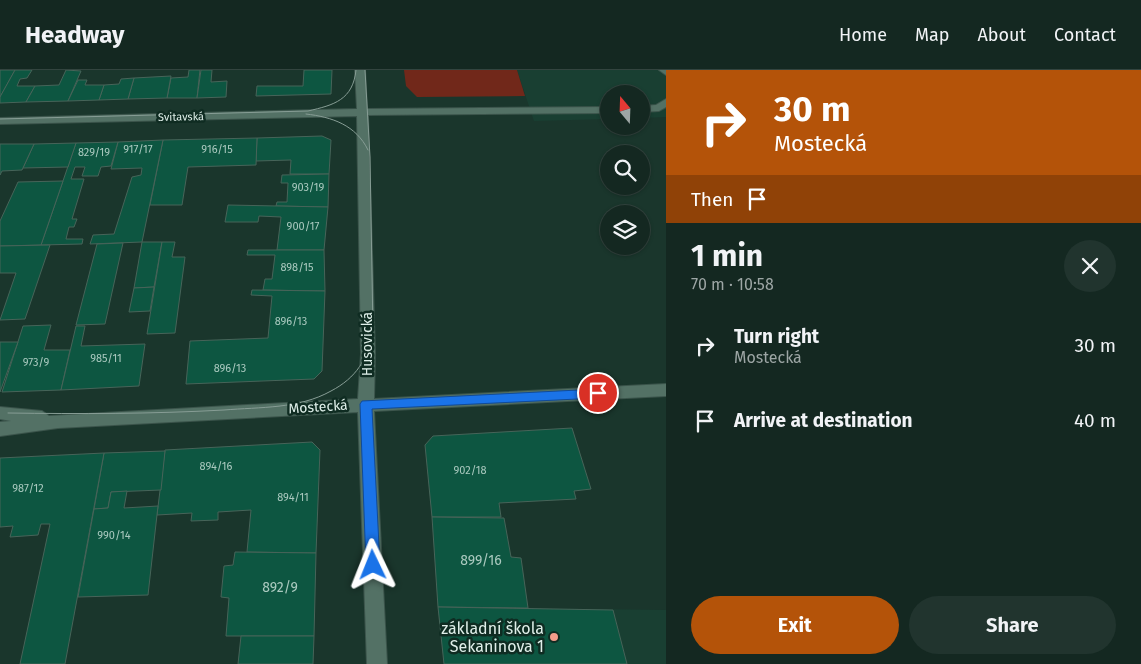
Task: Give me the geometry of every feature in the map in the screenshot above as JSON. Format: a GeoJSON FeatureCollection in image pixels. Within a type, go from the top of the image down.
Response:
{"type":"FeatureCollection","features":[{"type":"Feature","properties":{"kind":"street","name":"Husovická"},"geometry":{"type":"LineString","coordinates":[[360,70],[363,114],[368,354],[366,404],[377,664]]}},
{"type":"Feature","properties":{"kind":"street"},"geometry":{"type":"LineString","coordinates":[[650,108],[664,106]]}},
{"type":"Feature","properties":{"kind":"street","name":"Svitavská"},"geometry":{"type":"LineString","coordinates":[[0,121],[363,114],[421,111],[600,110]]}},
{"type":"Feature","properties":{"kind":"street","name":"Mostecká"},"geometry":{"type":"LineString","coordinates":[[0,429],[58,421],[666,390]]}},
{"type":"Feature","properties":{"kind":"street"},"geometry":{"type":"LineString","coordinates":[[0,413],[58,421]]}},
{"type":"Feature","properties":{"kind":"shaded area"},"geometry":{"type":"Polygon","coordinates":[[[404,70],[517,70],[525,96],[417,97],[406,86],[404,70]]]}},
{"type":"Feature","properties":{"kind":"shaded area"},"geometry":{"type":"Polygon","coordinates":[[[517,70],[666,70],[666,117],[650,118],[650,85],[600,85],[600,119],[534,121],[517,70]]]}},
{"type":"Feature","properties":{"kind":"shaded area","name":"základní škola Sekaninova 1"},"geometry":{"type":"Polygon","coordinates":[[[438,607],[666,610],[666,664],[444,664],[438,607]]]}},
{"type":"Feature","properties":{"kind":"building"},"geometry":{"type":"Polygon","coordinates":[[[0,70],[15,70],[0,97],[0,70]]]}},
{"type":"Feature","properties":{"kind":"building"},"geometry":{"type":"Polygon","coordinates":[[[15,70],[32,70],[27,78],[20,79],[17,86],[35,86],[26,102],[0,103],[0,97],[15,70]]]}},
{"type":"Feature","properties":{"kind":"building"},"geometry":{"type":"Polygon","coordinates":[[[66,70],[81,71],[68,101],[26,102],[35,86],[59,85],[66,70]]]}},
{"type":"Feature","properties":{"kind":"building"},"geometry":{"type":"Polygon","coordinates":[[[189,70],[200,70],[197,98],[167,98],[171,78],[188,77],[189,70]]]}},
{"type":"Feature","properties":{"kind":"building"},"geometry":{"type":"Polygon","coordinates":[[[201,70],[212,70],[211,82],[227,81],[226,97],[197,98],[201,70]]]}},
{"type":"Feature","properties":{"kind":"building"},"geometry":{"type":"Polygon","coordinates":[[[304,70],[332,70],[331,94],[256,96],[257,86],[303,86],[304,70]]]}},
{"type":"Feature","properties":{"kind":"building"},"geometry":{"type":"Polygon","coordinates":[[[171,76],[167,98],[128,99],[134,78],[171,76]]]}},
{"type":"Feature","properties":{"kind":"building"},"geometry":{"type":"Polygon","coordinates":[[[134,78],[128,99],[99,100],[104,85],[119,84],[121,79],[134,78]]]}},
{"type":"Feature","properties":{"kind":"building"},"geometry":{"type":"Polygon","coordinates":[[[78,80],[87,80],[85,85],[104,85],[99,100],[68,101],[78,80]]]}},
{"type":"Feature","properties":{"kind":"building"},"geometry":{"type":"Polygon","coordinates":[[[322,136],[331,140],[329,174],[290,174],[291,160],[256,161],[257,138],[322,136]]]}},
{"type":"Feature","properties":{"kind":"building"},"geometry":{"type":"Polygon","coordinates":[[[257,138],[256,165],[188,167],[182,205],[150,205],[163,140],[257,138]]]}},
{"type":"Feature","properties":{"kind":"building"},"geometry":{"type":"Polygon","coordinates":[[[163,140],[142,242],[90,244],[93,235],[114,234],[132,177],[141,175],[142,168],[111,169],[118,142],[163,140]]]}},
{"type":"Feature","properties":{"kind":"building"},"geometry":{"type":"Polygon","coordinates":[[[118,142],[111,166],[101,167],[98,176],[82,176],[85,167],[75,167],[71,179],[84,179],[72,219],[77,219],[74,227],[69,227],[66,239],[83,239],[82,244],[41,245],[76,143],[118,142]]]}},
{"type":"Feature","properties":{"kind":"building"},"geometry":{"type":"Polygon","coordinates":[[[76,143],[68,167],[23,168],[34,144],[76,143]]]}},
{"type":"Feature","properties":{"kind":"building"},"geometry":{"type":"Polygon","coordinates":[[[0,144],[34,144],[22,170],[2,171],[0,175],[0,144]]]}},
{"type":"Feature","properties":{"kind":"building"},"geometry":{"type":"Polygon","coordinates":[[[329,174],[328,207],[276,206],[277,202],[287,202],[288,183],[281,183],[282,175],[329,174]]]}},
{"type":"Feature","properties":{"kind":"building"},"geometry":{"type":"Polygon","coordinates":[[[63,181],[41,245],[0,246],[0,221],[18,182],[63,181]]]}},
{"type":"Feature","properties":{"kind":"building"},"geometry":{"type":"Polygon","coordinates":[[[228,205],[328,207],[324,250],[277,250],[281,217],[259,216],[258,222],[225,222],[228,205]]]}},
{"type":"Feature","properties":{"kind":"building"},"geometry":{"type":"Polygon","coordinates":[[[142,242],[162,242],[154,287],[134,288],[142,242]]]}},
{"type":"Feature","properties":{"kind":"building"},"geometry":{"type":"Polygon","coordinates":[[[162,242],[175,242],[172,257],[185,257],[175,333],[147,334],[162,242]]]}},
{"type":"Feature","properties":{"kind":"building"},"geometry":{"type":"Polygon","coordinates":[[[123,243],[105,324],[76,325],[97,244],[123,243]]]}},
{"type":"Feature","properties":{"kind":"building"},"geometry":{"type":"Polygon","coordinates":[[[50,245],[25,319],[0,320],[16,273],[0,273],[0,246],[50,245]]]}},
{"type":"Feature","properties":{"kind":"building"},"geometry":{"type":"Polygon","coordinates":[[[248,250],[324,250],[325,291],[263,290],[265,279],[272,279],[275,255],[247,255],[248,250]]]}},
{"type":"Feature","properties":{"kind":"building"},"geometry":{"type":"Polygon","coordinates":[[[154,287],[150,311],[129,312],[134,288],[154,287]]]}},
{"type":"Feature","properties":{"kind":"building"},"geometry":{"type":"Polygon","coordinates":[[[252,290],[325,291],[322,371],[314,379],[186,384],[190,341],[268,338],[272,296],[251,295],[252,290]]]}},
{"type":"Feature","properties":{"kind":"building"},"geometry":{"type":"Polygon","coordinates":[[[51,325],[44,350],[70,350],[61,390],[2,392],[23,326],[51,325]]]}},
{"type":"Feature","properties":{"kind":"building"},"geometry":{"type":"Polygon","coordinates":[[[76,326],[85,326],[81,346],[145,344],[139,386],[61,390],[76,326]]]}},
{"type":"Feature","properties":{"kind":"building"},"geometry":{"type":"Polygon","coordinates":[[[0,342],[18,342],[0,392],[0,342]]]}},
{"type":"Feature","properties":{"kind":"building"},"geometry":{"type":"Polygon","coordinates":[[[572,428],[591,489],[574,491],[576,499],[499,503],[501,517],[432,517],[425,445],[433,436],[572,428]]]}},
{"type":"Feature","properties":{"kind":"building"},"geometry":{"type":"Polygon","coordinates":[[[312,442],[320,450],[316,553],[247,552],[251,510],[218,512],[218,520],[191,521],[192,513],[157,515],[165,450],[312,442]]]}},
{"type":"Feature","properties":{"kind":"building"},"geometry":{"type":"Polygon","coordinates":[[[165,451],[161,490],[111,492],[108,508],[94,509],[104,453],[165,451]]]}},
{"type":"Feature","properties":{"kind":"building"},"geometry":{"type":"Polygon","coordinates":[[[104,453],[65,664],[20,664],[50,524],[41,524],[38,535],[10,537],[13,526],[0,527],[0,458],[104,453]]]}},
{"type":"Feature","properties":{"kind":"building"},"geometry":{"type":"Polygon","coordinates":[[[127,491],[124,508],[158,506],[148,595],[78,597],[94,509],[108,508],[111,492],[127,491]]]}},
{"type":"Feature","properties":{"kind":"building"},"geometry":{"type":"Polygon","coordinates":[[[432,517],[504,518],[511,557],[521,558],[528,608],[438,607],[432,517]]]}},
{"type":"Feature","properties":{"kind":"building"},"geometry":{"type":"Polygon","coordinates":[[[235,552],[316,553],[314,636],[226,636],[229,598],[221,597],[224,566],[233,565],[235,552]]]}},
{"type":"Feature","properties":{"kind":"building","name":"základní škola Sekaninova 1"},"geometry":{"type":"Polygon","coordinates":[[[438,607],[613,610],[627,664],[444,664],[438,607]]]}},
{"type":"Feature","properties":{"kind":"building"},"geometry":{"type":"Polygon","coordinates":[[[241,636],[314,636],[313,664],[238,664],[241,636]]]}},
{"type":"Feature","properties":{"kind":"tram line"},"geometry":{"type":"LineString","coordinates":[[0,119],[308,111],[341,100],[351,88],[356,70]]}},
{"type":"Feature","properties":{"kind":"tram line"},"geometry":{"type":"LineString","coordinates":[[8,413],[170,412],[279,406],[319,397],[340,386],[354,374],[368,351],[373,332],[370,157],[365,70]]}},
{"type":"Feature","properties":{"kind":"tram line"},"geometry":{"type":"LineString","coordinates":[[306,114],[325,117],[350,128],[363,141],[368,150]]}},
{"type":"Feature","properties":{"kind":"place","name":"základní škola Sekaninova 1"},"geometry":{"type":"Point","coordinates":[554,637]}},
{"type":"Feature","properties":{"kind":"route"},"geometry":{"type":"LineString","coordinates":[[373,565],[366,404],[598,393]]}}]}
